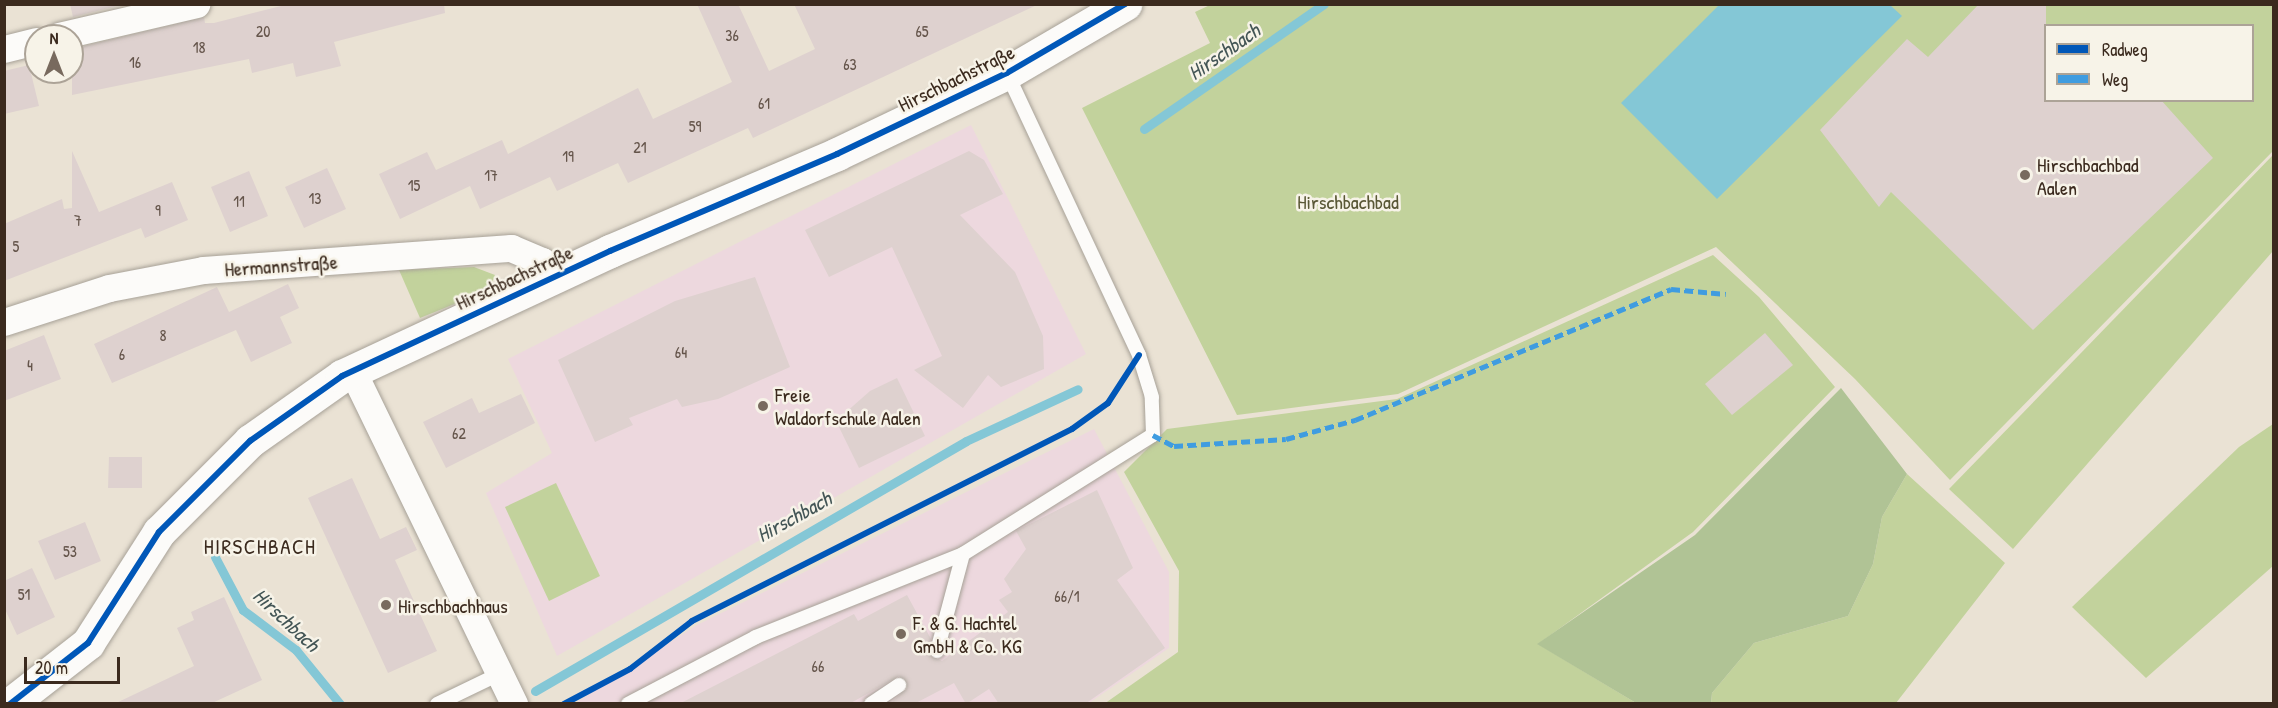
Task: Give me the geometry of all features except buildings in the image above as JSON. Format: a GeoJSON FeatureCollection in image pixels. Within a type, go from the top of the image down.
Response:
{"type":"FeatureCollection","features":[{"type":"Feature","properties":{"kind":"street"},"geometry":{"type":"LineString","coordinates":[[84,30],[196,4]]}},
{"type":"Feature","properties":{"kind":"street","name":"Hirschbachstraße"},"geometry":{"type":"LineString","coordinates":[[10,704],[88,644],[159,532],[250,441],[353,372],[555,276],[769,185],[1007,73],[1125,4]]}},
{"type":"Feature","properties":{"kind":"street"},"geometry":{"type":"LineString","coordinates":[[4,49],[24,44]]}},
{"type":"Feature","properties":{"kind":"street","name":"Hermannstraße"},"geometry":{"type":"LineString","coordinates":[[4,322],[109,288],[203,270],[511,248],[542,261],[555,276]]}},
{"type":"Feature","properties":{"kind":"street"},"geometry":{"type":"LineString","coordinates":[[353,372],[514,704]]}},
{"type":"Feature","properties":{"kind":"lane"},"geometry":{"type":"LineString","coordinates":[[628,704],[756,637],[963,554],[1153,435],[1152,397],[1139,355],[1007,73]]}},
{"type":"Feature","properties":{"kind":"lane"},"geometry":{"type":"LineString","coordinates":[[937,651],[963,554]]}},
{"type":"Feature","properties":{"kind":"lane"},"geometry":{"type":"LineString","coordinates":[[437,704],[499,674]]}},
{"type":"Feature","properties":{"kind":"lane"},"geometry":{"type":"LineString","coordinates":[[871,704],[899,685]]}},
{"type":"Feature","properties":{"kind":"shaded area","name":"Freie Waldorfschule Aalen"},"geometry":{"type":"Polygon","coordinates":[[[971,125],[1086,354],[557,656],[486,493],[552,453],[508,359],[971,125]]]}},
{"type":"Feature","properties":{"kind":"shaded area"},"geometry":{"type":"Polygon","coordinates":[[[1094,429],[1169,572],[1169,648],[1089,703],[574,704],[697,625],[1094,429]]]}},
{"type":"Feature","properties":{"kind":"green space","name":"Hirschbachbad"},"geometry":{"type":"Polygon","coordinates":[[[1210,5],[2273,5],[2273,151],[1950,480],[1855,379],[1716,247],[1398,394],[1237,415],[1082,108],[1210,43],[1195,12],[1210,5]]]}},
{"type":"Feature","properties":{"kind":"green space"},"geometry":{"type":"Polygon","coordinates":[[[2273,155],[2273,251],[2013,549],[1949,489],[2273,155]]]}},
{"type":"Feature","properties":{"kind":"green space"},"geometry":{"type":"Polygon","coordinates":[[[1713,255],[1759,297],[1835,387],[1693,532],[1538,644],[1636,703],[1104,704],[1178,652],[1179,571],[1124,472],[1167,429],[1397,399],[1713,255]]]}},
{"type":"Feature","properties":{"kind":"green space"},"geometry":{"type":"Polygon","coordinates":[[[474,267],[495,275],[489,290],[420,318],[399,270],[474,267]]]}},
{"type":"Feature","properties":{"kind":"green space"},"geometry":{"type":"Polygon","coordinates":[[[1841,388],[1907,474],[1882,517],[1873,564],[1848,616],[1754,643],[1712,693],[1711,703],[1636,703],[1537,644],[1695,535],[1841,388]]]}},
{"type":"Feature","properties":{"kind":"green space"},"geometry":{"type":"Polygon","coordinates":[[[2273,424],[2273,566],[2146,678],[2072,607],[2239,447],[2273,424]]]}},
{"type":"Feature","properties":{"kind":"green space"},"geometry":{"type":"Polygon","coordinates":[[[1907,474],[2005,563],[1896,703],[1711,704],[1712,693],[1754,643],[1848,616],[1873,564],[1882,517],[1907,474]]]}},
{"type":"Feature","properties":{"kind":"green space"},"geometry":{"type":"Polygon","coordinates":[[[556,483],[600,576],[549,601],[505,507],[556,483]]]}},
{"type":"Feature","properties":{"kind":"water"},"geometry":{"type":"Polygon","coordinates":[[[1720,4],[1890,5],[1902,16],[1717,199],[1621,103],[1720,4]]]}},
{"type":"Feature","properties":{"kind":"waterway","name":"Hirschbach"},"geometry":{"type":"LineString","coordinates":[[1144,129],[1324,4]]}},
{"type":"Feature","properties":{"kind":"waterway","name":"Hirschbach"},"geometry":{"type":"LineString","coordinates":[[535,691],[966,441],[1078,389]]}},
{"type":"Feature","properties":{"kind":"waterway","name":"Hirschbach"},"geometry":{"type":"LineString","coordinates":[[215,557],[243,610],[296,650],[340,704]]}},
{"type":"Feature","properties":{"kind":"marked path"},"geometry":{"type":"LineString","coordinates":[[1153,435],[1174,446],[1286,439],[1355,420],[1671,289],[1726,294]]}},
{"type":"Feature","properties":{"kind":"cycle path"},"geometry":{"type":"LineString","coordinates":[[10,704],[88,643],[159,532],[250,441],[342,376],[610,251],[837,154],[1007,73],[1125,4]]}},
{"type":"Feature","properties":{"kind":"cycle path"},"geometry":{"type":"LineString","coordinates":[[564,704],[630,669],[692,621],[1072,429],[1108,403],[1139,355]]}},
{"type":"Feature","properties":{"kind":"place","name":"Hirschbachbad Aalen"},"geometry":{"type":"Point","coordinates":[2025,175]}},
{"type":"Feature","properties":{"kind":"place","name":"Freie Waldorfschule Aalen"},"geometry":{"type":"Point","coordinates":[763,406]}},
{"type":"Feature","properties":{"kind":"place","name":"Hirschbachhaus"},"geometry":{"type":"Point","coordinates":[386,605]}},
{"type":"Feature","properties":{"kind":"place","name":"F. & G. Hachtel GmbH & Co. KG"},"geometry":{"type":"Point","coordinates":[901,634]}},
{"type":"Feature","properties":{"kind":"district","name":"HIRSCHBACH"},"geometry":{"type":"Point","coordinates":[260,547]}}]}
